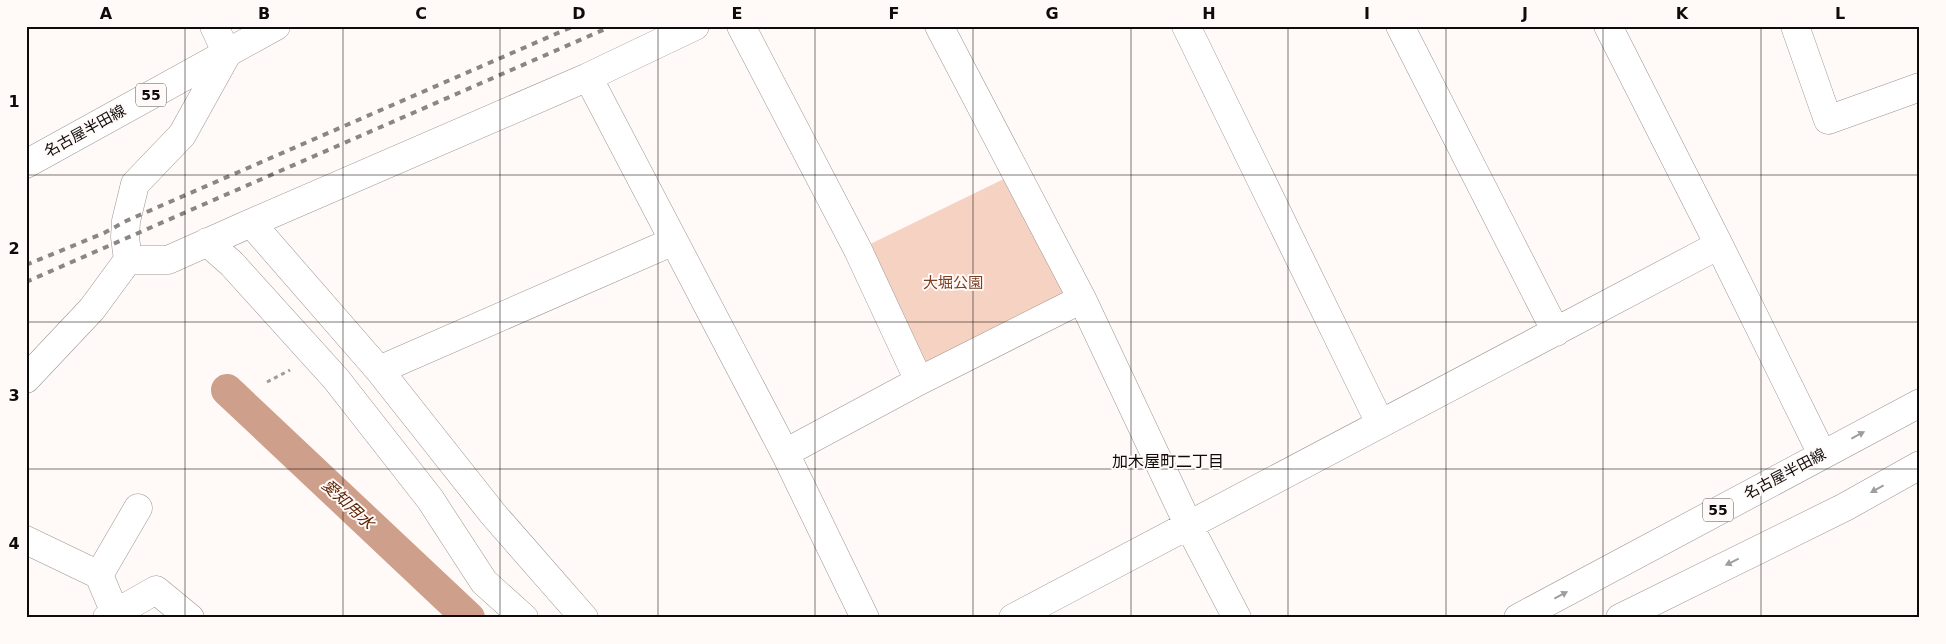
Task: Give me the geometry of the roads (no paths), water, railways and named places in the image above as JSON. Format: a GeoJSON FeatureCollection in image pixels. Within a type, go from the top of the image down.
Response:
{"type":"FeatureCollection","features":[{"type":"Feature","properties":{"kind":"street"},"geometry":{"type":"LineString","coordinates":[[26,379],[92,309],[128,260],[125,237],[126,221],[135,184],[182,135],[227,54],[214,26]]}},
{"type":"Feature","properties":{"kind":"street","name":"名古屋半田線"},"geometry":{"type":"LineString","coordinates":[[26,164],[276,26]]}},
{"type":"Feature","properties":{"kind":"street"},"geometry":{"type":"LineString","coordinates":[[128,260],[168,260],[588,77],[694,26]]}},
{"type":"Feature","properties":{"kind":"street"},"geometry":{"type":"LineString","coordinates":[[740,26],[858,250],[918,381]]}},
{"type":"Feature","properties":{"kind":"street"},"geometry":{"type":"LineString","coordinates":[[939,26],[1082,300],[1188,524],[1237,618]]}},
{"type":"Feature","properties":{"kind":"street"},"geometry":{"type":"LineString","coordinates":[[1186,26],[1380,423]]}},
{"type":"Feature","properties":{"kind":"street"},"geometry":{"type":"LineString","coordinates":[[1400,26],[1556,332]]}},
{"type":"Feature","properties":{"kind":"street"},"geometry":{"type":"LineString","coordinates":[[1608,26],[1822,454]]}},
{"type":"Feature","properties":{"kind":"street"},"geometry":{"type":"LineString","coordinates":[[1795,26],[1828,120],[1920,86]]}},
{"type":"Feature","properties":{"kind":"street"},"geometry":{"type":"LineString","coordinates":[[588,77],[785,453],[866,618]]}},
{"type":"Feature","properties":{"kind":"street"},"geometry":{"type":"LineString","coordinates":[[251,223],[379,370],[494,514],[584,618]]}},
{"type":"Feature","properties":{"kind":"street"},"geometry":{"type":"LineString","coordinates":[[379,370],[674,241]]}},
{"type":"Feature","properties":{"kind":"street"},"geometry":{"type":"LineString","coordinates":[[207,242],[232,264],[336,379],[430,499],[484,582],[524,618]]}},
{"type":"Feature","properties":{"kind":"street"},"geometry":{"type":"LineString","coordinates":[[1014,618],[1188,524],[1719,245]]}},
{"type":"Feature","properties":{"kind":"street"},"geometry":{"type":"LineString","coordinates":[[785,453],[918,381],[1082,300]]}},
{"type":"Feature","properties":{"kind":"street","name":"名古屋半田線"},"geometry":{"type":"LineString","coordinates":[[1518,618],[1920,403]]}},
{"type":"Feature","properties":{"kind":"street"},"geometry":{"type":"LineString","coordinates":[[1620,618],[1845,507],[1920,465]]}},
{"type":"Feature","properties":{"kind":"street"},"geometry":{"type":"LineString","coordinates":[[138,508],[99,575],[111,615],[156,590],[190,618]]}},
{"type":"Feature","properties":{"kind":"street"},"geometry":{"type":"LineString","coordinates":[[26,540],[99,575]]}},
{"type":"Feature","properties":{"kind":"waterway","name":"愛知用水"},"geometry":{"type":"LineString","coordinates":[[227,390],[469,618]]}},
{"type":"Feature","properties":{"kind":"railway"},"geometry":{"type":"LineString","coordinates":[[26,265],[104,233],[126,221],[574,26]]}},
{"type":"Feature","properties":{"kind":"railway"},"geometry":{"type":"LineString","coordinates":[[26,282],[612,26]]}},
{"type":"Feature","properties":{"kind":"district","name":"加木屋町二丁目"},"geometry":{"type":"Point","coordinates":[1168,461]}},
{"type":"Feature","properties":{"kind":"park label","name":"大堀公園"},"geometry":{"type":"Point","coordinates":[953,283]}}]}
